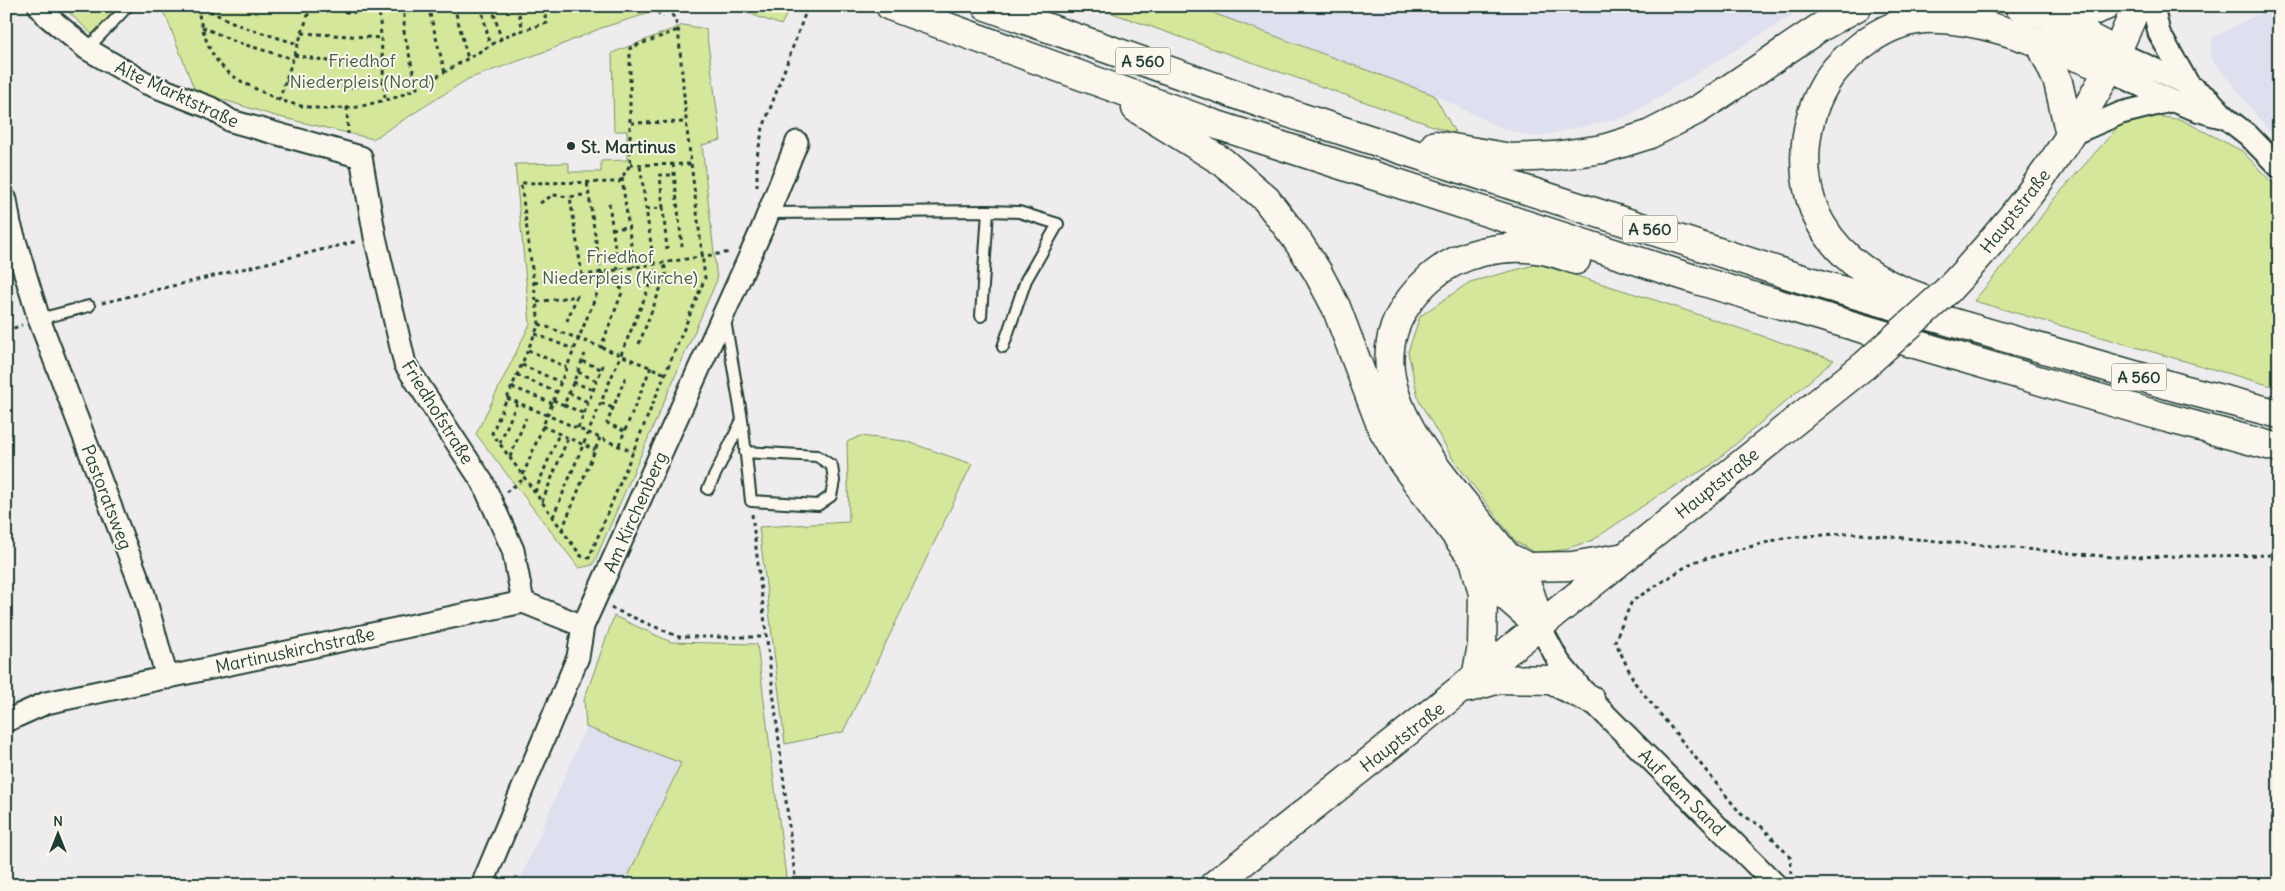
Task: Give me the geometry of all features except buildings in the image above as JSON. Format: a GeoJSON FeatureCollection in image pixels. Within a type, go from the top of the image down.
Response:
{"type":"FeatureCollection","features":[{"type":"Feature","properties":{"kind":"main road","name":"A 560"},"geometry":{"type":"LineString","coordinates":[[890,6],[1211,123],[1697,280],[2139,410],[2279,448]]}},
{"type":"Feature","properties":{"kind":"main road","name":"A 560"},"geometry":{"type":"LineString","coordinates":[[986,6],[1300,117],[1799,278],[2178,388],[2279,414]]}},
{"type":"Feature","properties":{"kind":"main road"},"geometry":{"type":"LineString","coordinates":[[1300,117],[1330,114],[1426,143],[1511,158],[1554,156],[1603,149],[1648,135],[1699,109],[1819,28],[1858,6]]}},
{"type":"Feature","properties":{"kind":"main road"},"geometry":{"type":"LineString","coordinates":[[2019,6],[2048,16],[2113,61]]}},
{"type":"Feature","properties":{"kind":"main road"},"geometry":{"type":"LineString","coordinates":[[2048,16],[2078,17],[2106,6]]}},
{"type":"Feature","properties":{"kind":"main road","name":"Hauptstraße"},"geometry":{"type":"LineString","coordinates":[[1214,885],[1469,684],[1539,625],[1865,365],[1948,290],[1975,262],[2034,190],[2070,135],[2113,61],[2137,6]]}},
{"type":"Feature","properties":{"kind":"main road"},"geometry":{"type":"LineString","coordinates":[[2000,336],[1976,317],[1895,288],[1865,271],[1840,251],[1821,223],[1808,187],[1805,152],[1810,117],[1824,86],[1844,60],[1870,38],[1890,26],[1922,19],[1955,19],[1990,26],[2041,45],[2113,61]]}},
{"type":"Feature","properties":{"kind":"main road"},"geometry":{"type":"LineString","coordinates":[[2041,45],[2058,82],[2070,135]]}},
{"type":"Feature","properties":{"kind":"main road"},"geometry":{"type":"LineString","coordinates":[[1090,79],[1223,162],[1266,199],[1300,243],[1332,300],[1382,428],[1400,460],[1475,561],[1507,597],[1539,625]]}},
{"type":"Feature","properties":{"kind":"main road"},"geometry":{"type":"LineString","coordinates":[[1539,625],[1528,587],[1423,450],[1405,421],[1394,394],[1390,363],[1393,336],[1400,313],[1417,290],[1440,270],[1464,256],[1498,249],[1542,250],[1649,280],[1697,280]]}},
{"type":"Feature","properties":{"kind":"main road"},"geometry":{"type":"LineString","coordinates":[[1506,556],[1528,567],[1572,566],[1625,557]]}},
{"type":"Feature","properties":{"kind":"main road"},"geometry":{"type":"LineString","coordinates":[[1475,561],[1483,594],[1482,645],[1469,684],[1499,680],[1551,680],[1590,699]]}},
{"type":"Feature","properties":{"kind":"street","name":"Alte Marktstraße"},"geometry":{"type":"LineString","coordinates":[[39,6],[48,17],[88,49],[146,83],[211,108],[231,121],[352,154]]}},
{"type":"Feature","properties":{"kind":"street"},"geometry":{"type":"LineString","coordinates":[[2153,6],[2159,33],[2189,85]]}},
{"type":"Feature","properties":{"kind":"street"},"geometry":{"type":"LineString","coordinates":[[2113,61],[2189,85],[2210,100],[2226,118],[2248,135],[2279,167]]}},
{"type":"Feature","properties":{"kind":"street"},"geometry":{"type":"LineString","coordinates":[[2113,61],[2170,101],[2199,112],[2226,118]]}},
{"type":"Feature","properties":{"kind":"street"},"geometry":{"type":"LineString","coordinates":[[2070,135],[2121,114],[2170,101]]}},
{"type":"Feature","properties":{"kind":"street","name":"Am Kirchenberg"},"geometry":{"type":"LineString","coordinates":[[482,885],[578,657],[583,626],[724,314],[797,142]]}},
{"type":"Feature","properties":{"kind":"street","name":"Friedhofstraße"},"geometry":{"type":"LineString","coordinates":[[352,154],[375,237],[405,364],[483,483],[513,550],[523,602]]}},
{"type":"Feature","properties":{"kind":"street","name":"Pastoratsweg"},"geometry":{"type":"LineString","coordinates":[[6,200],[10,224],[39,319],[144,594],[167,678]]}},
{"type":"Feature","properties":{"kind":"street"},"geometry":{"type":"LineString","coordinates":[[523,602],[583,626]]}},
{"type":"Feature","properties":{"kind":"street","name":"Martinuskirchstraße"},"geometry":{"type":"LineString","coordinates":[[6,721],[46,703],[523,602]]}},
{"type":"Feature","properties":{"kind":"street","name":"Auf dem Sand"},"geometry":{"type":"LineString","coordinates":[[1539,625],[1559,662],[1590,699],[1784,880]]}},
{"type":"Feature","properties":{"kind":"lane"},"geometry":{"type":"LineString","coordinates":[[88,49],[128,6]]}},
{"type":"Feature","properties":{"kind":"lane"},"geometry":{"type":"LineString","coordinates":[[981,316],[988,212]]}},
{"type":"Feature","properties":{"kind":"lane"},"geometry":{"type":"LineString","coordinates":[[768,213],[1019,212],[1058,224],[1026,280],[1003,347]]}},
{"type":"Feature","properties":{"kind":"lane"},"geometry":{"type":"LineString","coordinates":[[39,319],[89,306]]}},
{"type":"Feature","properties":{"kind":"lane"},"geometry":{"type":"LineString","coordinates":[[724,314],[742,419],[751,500],[818,505],[831,496],[834,481],[832,466],[817,456],[746,452]]}},
{"type":"Feature","properties":{"kind":"lane"},"geometry":{"type":"LineString","coordinates":[[708,489],[742,419]]}},
{"type":"Feature","properties":{"kind":"path"},"geometry":{"type":"LineString","coordinates":[[298,44],[243,27],[199,6],[198,14],[208,48],[216,62],[244,84],[279,100],[313,108],[358,107],[418,88],[501,39],[547,23],[542,6]]}},
{"type":"Feature","properties":{"kind":"path"},"geometry":{"type":"LineString","coordinates":[[279,100],[310,6]]}},
{"type":"Feature","properties":{"kind":"path"},"geometry":{"type":"LineString","coordinates":[[321,6],[347,12],[367,12],[377,6],[385,100]]}},
{"type":"Feature","properties":{"kind":"path"},"geometry":{"type":"LineString","coordinates":[[357,12],[358,6]]}},
{"type":"Feature","properties":{"kind":"path"},"geometry":{"type":"LineString","coordinates":[[404,6],[404,32],[418,88]]}},
{"type":"Feature","properties":{"kind":"path"},"geometry":{"type":"LineString","coordinates":[[428,6],[445,73]]}},
{"type":"Feature","properties":{"kind":"path"},"geometry":{"type":"LineString","coordinates":[[454,6],[468,59]]}},
{"type":"Feature","properties":{"kind":"path"},"geometry":{"type":"LineString","coordinates":[[481,6],[490,45]]}},
{"type":"Feature","properties":{"kind":"path"},"geometry":{"type":"LineString","coordinates":[[492,6],[501,39]]}},
{"type":"Feature","properties":{"kind":"path"},"geometry":{"type":"LineString","coordinates":[[517,6],[523,30]]}},
{"type":"Feature","properties":{"kind":"path"},"geometry":{"type":"LineString","coordinates":[[651,6],[663,17]]}},
{"type":"Feature","properties":{"kind":"path"},"geometry":{"type":"LineString","coordinates":[[757,193],[757,156],[763,128],[808,6]]}},
{"type":"Feature","properties":{"kind":"path"},"geometry":{"type":"LineString","coordinates":[[672,14],[678,30],[686,122],[705,278],[589,558],[581,556],[492,433],[539,324],[521,183],[618,182],[630,165],[630,48],[678,30]]}},
{"type":"Feature","properties":{"kind":"path"},"geometry":{"type":"LineString","coordinates":[[202,27],[236,42],[293,57],[334,62],[383,63]]}},
{"type":"Feature","properties":{"kind":"path"},"geometry":{"type":"LineString","coordinates":[[302,32],[346,37],[381,38]]}},
{"type":"Feature","properties":{"kind":"path"},"geometry":{"type":"LineString","coordinates":[[286,80],[332,87],[352,87],[384,82]]}},
{"type":"Feature","properties":{"kind":"path"},"geometry":{"type":"LineString","coordinates":[[347,107],[348,135],[352,154]]}},
{"type":"Feature","properties":{"kind":"path"},"geometry":{"type":"LineString","coordinates":[[631,123],[686,122]]}},
{"type":"Feature","properties":{"kind":"path"},"geometry":{"type":"LineString","coordinates":[[673,164],[682,246]]}},
{"type":"Feature","properties":{"kind":"path"},"geometry":{"type":"LineString","coordinates":[[630,165],[691,164]]}},
{"type":"Feature","properties":{"kind":"path"},"geometry":{"type":"LineString","coordinates":[[553,517],[655,274],[640,165]]}},
{"type":"Feature","properties":{"kind":"path"},"geometry":{"type":"LineString","coordinates":[[667,249],[660,176],[674,175]]}},
{"type":"Feature","properties":{"kind":"path"},"geometry":{"type":"LineString","coordinates":[[622,177],[634,267]]}},
{"type":"Feature","properties":{"kind":"path"},"geometry":{"type":"LineString","coordinates":[[522,475],[602,281],[587,182]]}},
{"type":"Feature","properties":{"kind":"path"},"geometry":{"type":"LineString","coordinates":[[540,203],[553,195],[570,197],[589,194]]}},
{"type":"Feature","properties":{"kind":"path"},"geometry":{"type":"LineString","coordinates":[[570,197],[582,275]]}},
{"type":"Feature","properties":{"kind":"path"},"geometry":{"type":"LineString","coordinates":[[609,204],[618,270]]}},
{"type":"Feature","properties":{"kind":"path"},"geometry":{"type":"LineString","coordinates":[[646,209],[663,208]]}},
{"type":"Feature","properties":{"kind":"path"},"geometry":{"type":"LineString","coordinates":[[612,229],[628,226]]}},
{"type":"Feature","properties":{"kind":"path"},"geometry":{"type":"LineString","coordinates":[[89,306],[375,237]]}},
{"type":"Feature","properties":{"kind":"path"},"geometry":{"type":"LineString","coordinates":[[534,283],[738,250],[750,253]]}},
{"type":"Feature","properties":{"kind":"path"},"geometry":{"type":"LineString","coordinates":[[639,344],[666,274],[664,262]]}},
{"type":"Feature","properties":{"kind":"path"},"geometry":{"type":"LineString","coordinates":[[601,272],[623,290],[601,347]]}},
{"type":"Feature","properties":{"kind":"path"},"geometry":{"type":"LineString","coordinates":[[536,302],[577,296],[566,321]]}},
{"type":"Feature","properties":{"kind":"path"},"geometry":{"type":"LineString","coordinates":[[539,324],[666,374]]}},
{"type":"Feature","properties":{"kind":"path"},"geometry":{"type":"LineString","coordinates":[[535,334],[573,349]]}},
{"type":"Feature","properties":{"kind":"path"},"geometry":{"type":"LineString","coordinates":[[528,350],[566,367]]}},
{"type":"Feature","properties":{"kind":"path"},"geometry":{"type":"LineString","coordinates":[[564,405],[585,354]]}},
{"type":"Feature","properties":{"kind":"path"},"geometry":{"type":"LineString","coordinates":[[582,361],[601,369]]}},
{"type":"Feature","properties":{"kind":"path"},"geometry":{"type":"LineString","coordinates":[[578,428],[604,363]]}},
{"type":"Feature","properties":{"kind":"path"},"geometry":{"type":"LineString","coordinates":[[522,365],[560,382]]}},
{"type":"Feature","properties":{"kind":"path"},"geometry":{"type":"LineString","coordinates":[[618,445],[651,367]]}},
{"type":"Feature","properties":{"kind":"path"},"geometry":{"type":"LineString","coordinates":[[578,372],[597,381]]}},
{"type":"Feature","properties":{"kind":"path"},"geometry":{"type":"LineString","coordinates":[[517,375],[556,392]]}},
{"type":"Feature","properties":{"kind":"path"},"geometry":{"type":"LineString","coordinates":[[624,431],[607,423],[626,376]]}},
{"type":"Feature","properties":{"kind":"path"},"geometry":{"type":"LineString","coordinates":[[573,382],[594,390]]}},
{"type":"Feature","properties":{"kind":"path"},"geometry":{"type":"LineString","coordinates":[[512,386],[583,413]]}},
{"type":"Feature","properties":{"kind":"path"},"geometry":{"type":"LineString","coordinates":[[569,393],[588,402]]}},
{"type":"Feature","properties":{"kind":"path"},"geometry":{"type":"LineString","coordinates":[[507,398],[633,452]]}},
{"type":"Feature","properties":{"kind":"path"},"geometry":{"type":"LineString","coordinates":[[500,444],[518,402]]}},
{"type":"Feature","properties":{"kind":"path"},"geometry":{"type":"LineString","coordinates":[[601,402],[613,408]]}},
{"type":"Feature","properties":{"kind":"path"},"geometry":{"type":"LineString","coordinates":[[510,458],[526,418]]}},
{"type":"Feature","properties":{"kind":"path"},"geometry":{"type":"LineString","coordinates":[[542,426],[595,450]]}},
{"type":"Feature","properties":{"kind":"path"},"geometry":{"type":"LineString","coordinates":[[535,492],[559,434]]}},
{"type":"Feature","properties":{"kind":"path"},"geometry":{"type":"LineString","coordinates":[[542,502],[568,438]]}},
{"type":"Feature","properties":{"kind":"path"},"geometry":{"type":"LineString","coordinates":[[562,530],[600,438]]}},
{"type":"Feature","properties":{"kind":"path"},"geometry":{"type":"LineString","coordinates":[[751,500],[765,637],[796,885]]}},
{"type":"Feature","properties":{"kind":"path"},"geometry":{"type":"LineString","coordinates":[[1784,880],[1790,857],[1762,827],[1741,814],[1635,683],[1615,641],[1632,601],[1693,562],[1783,538],[1849,533],[2113,557],[2279,555]]}},
{"type":"Feature","properties":{"kind":"path"},"geometry":{"type":"LineString","coordinates":[[595,601],[679,637],[765,637]]}},
{"type":"Feature","properties":{"kind":"shaded area"},"geometry":{"type":"Polygon","coordinates":[[[1194,6],[1807,6],[1626,117],[1535,137],[1501,128],[1434,95],[1194,6]]]}},
{"type":"Feature","properties":{"kind":"shaded area"},"geometry":{"type":"Polygon","coordinates":[[[2275,6],[2279,6],[2279,143],[2210,57],[2213,37],[2275,6]]]}},
{"type":"Feature","properties":{"kind":"shaded area"},"geometry":{"type":"Polygon","coordinates":[[[586,727],[681,762],[624,885],[518,885],[586,727]]]}},
{"type":"Feature","properties":{"kind":"green space"},"geometry":{"type":"Polygon","coordinates":[[[62,6],[121,6],[92,34],[62,6]]]}},
{"type":"Feature","properties":{"kind":"green space","name":"Friedhof Niederpleis (Nord)"},"geometry":{"type":"Polygon","coordinates":[[[159,6],[664,6],[656,11],[601,28],[549,50],[468,79],[373,139],[275,116],[195,91],[167,19],[159,6]]]}},
{"type":"Feature","properties":{"kind":"green space"},"geometry":{"type":"Polygon","coordinates":[[[728,6],[791,6],[781,25],[728,6]]]}},
{"type":"Feature","properties":{"kind":"green space"},"geometry":{"type":"Polygon","coordinates":[[[1092,6],[1194,6],[1434,95],[1456,134],[1092,6]]]}},
{"type":"Feature","properties":{"kind":"green space","name":"Friedhof Niederpleis (Kirche)"},"geometry":{"type":"Polygon","coordinates":[[[683,25],[706,29],[721,140],[702,145],[717,280],[593,565],[579,568],[476,434],[530,324],[515,164],[569,163],[569,172],[601,172],[601,161],[627,160],[627,131],[614,131],[612,53],[683,25]]]}},
{"type":"Feature","properties":{"kind":"green space"},"geometry":{"type":"Polygon","coordinates":[[[2149,115],[2182,120],[2242,151],[2279,190],[2279,388],[1974,301],[2019,247],[2054,199],[2118,127],[2149,115]]]}},
{"type":"Feature","properties":{"kind":"green space"},"geometry":{"type":"Polygon","coordinates":[[[1538,264],[1661,302],[1834,360],[1710,466],[1659,495],[1593,540],[1562,550],[1536,553],[1516,542],[1453,459],[1419,401],[1408,352],[1420,316],[1470,282],[1538,264]]]}},
{"type":"Feature","properties":{"kind":"green space"},"geometry":{"type":"Polygon","coordinates":[[[860,436],[905,441],[972,464],[843,732],[785,744],[759,527],[849,522],[847,442],[860,436]]]}},
{"type":"Feature","properties":{"kind":"green space"},"geometry":{"type":"Polygon","coordinates":[[[614,616],[671,642],[757,644],[787,885],[624,885],[681,763],[586,727],[584,700],[614,616]]]}},
{"type":"Feature","properties":{"kind":"place","name":"St. Martinus"},"geometry":{"type":"Point","coordinates":[571,146]}}]}
